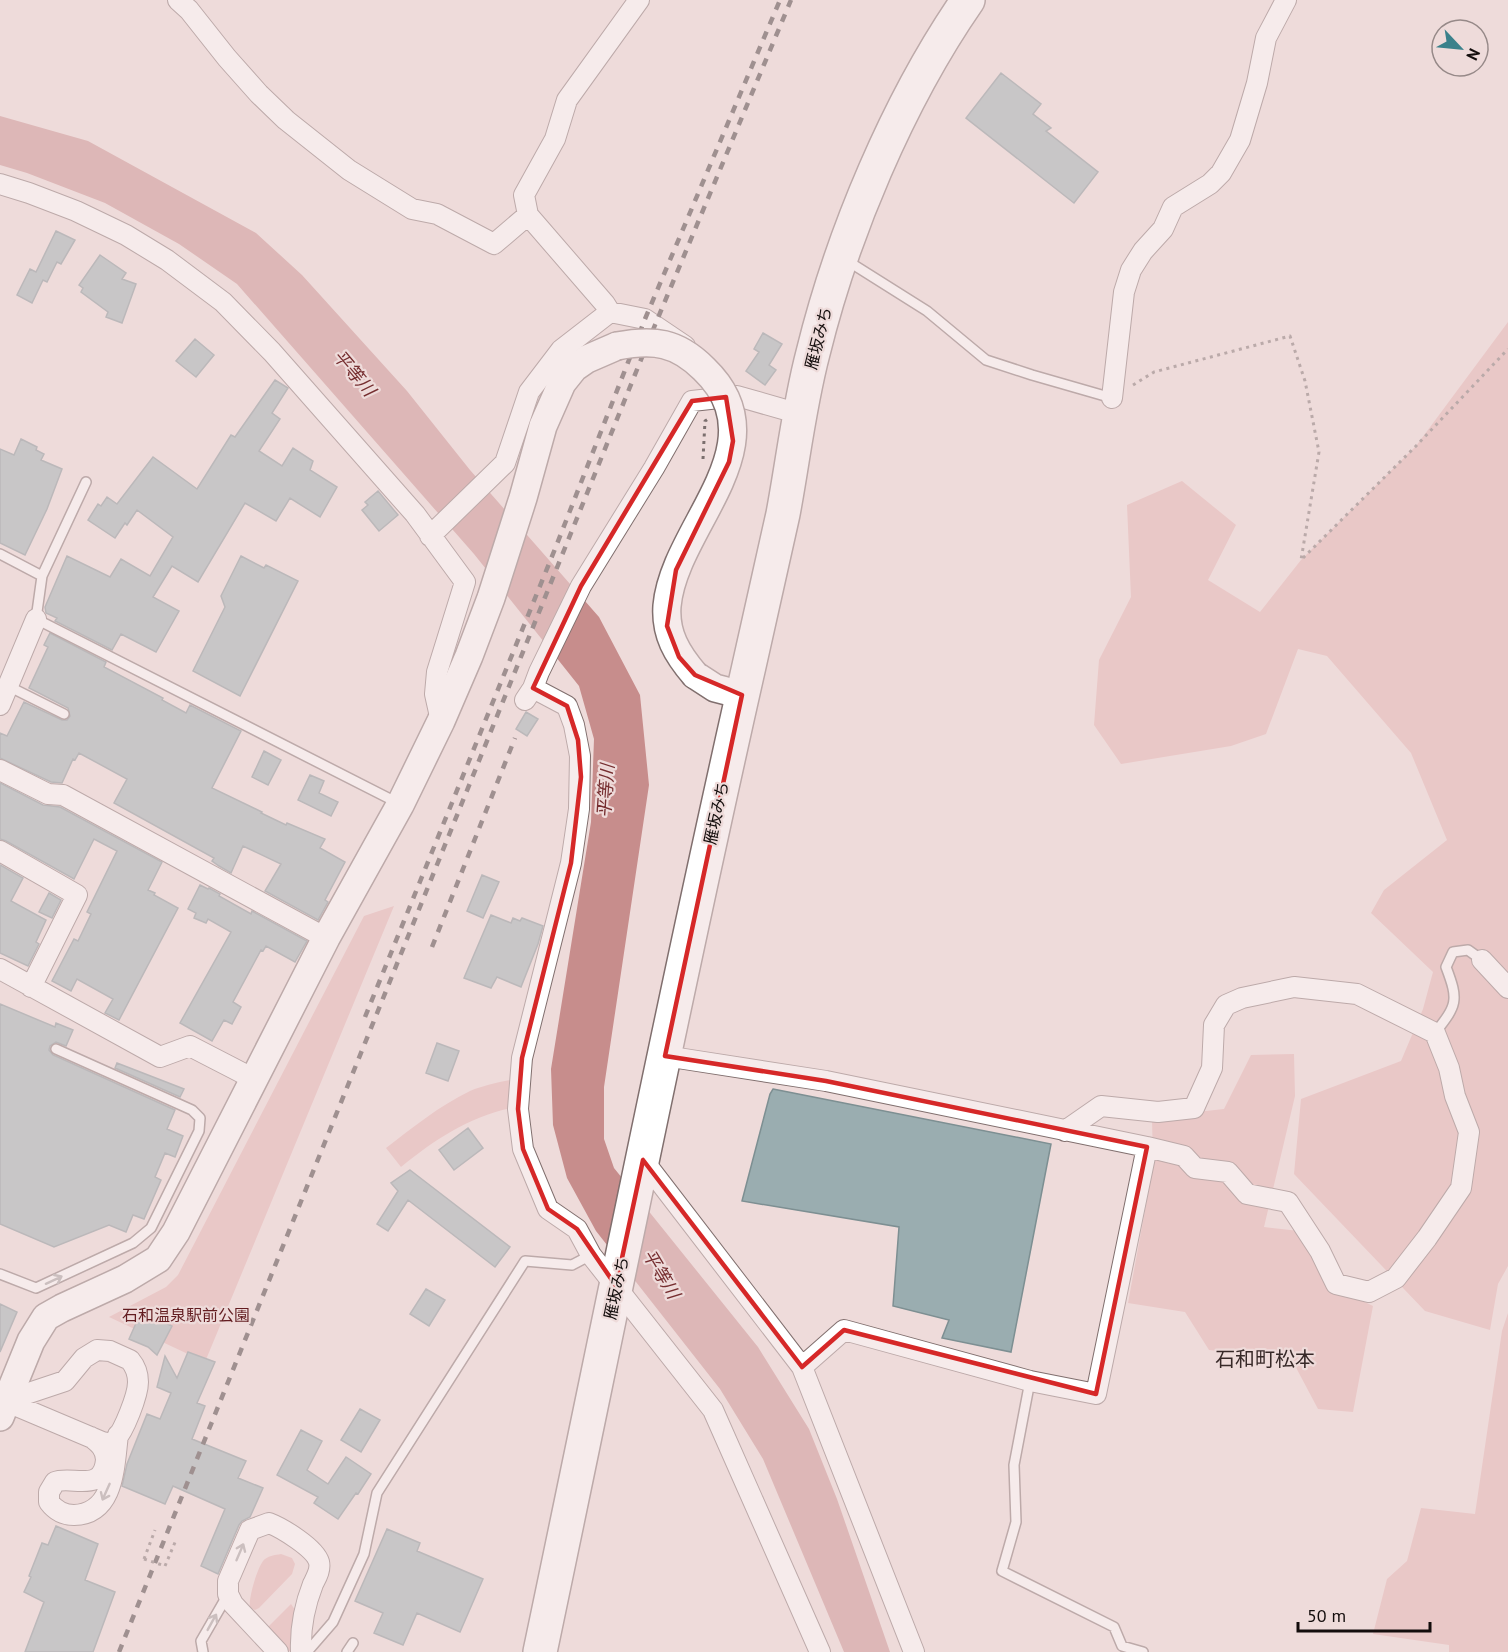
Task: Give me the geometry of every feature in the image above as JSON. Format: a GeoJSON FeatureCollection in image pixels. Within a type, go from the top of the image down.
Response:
{"type":"FeatureCollection","features":[{"type":"Feature","properties":{"kind":"highway","name":"雁坂みち"},"geometry":{"type":"LineString","coordinates":[[540,1652],[742,695],[783,514],[812,356],[842,256],[861,207],[922,73],[968,0]]}},
{"type":"Feature","properties":{"kind":"street"},"geometry":{"type":"LineString","coordinates":[[178,0],[189,10],[259,94],[286,120],[349,170],[412,209],[437,214],[494,244],[528,215]]}},
{"type":"Feature","properties":{"kind":"street"},"geometry":{"type":"LineString","coordinates":[[639,0],[567,100],[555,139],[524,195],[528,215],[610,312],[645,319],[655,325],[719,373],[737,396]]}},
{"type":"Feature","properties":{"kind":"street"},"geometry":{"type":"LineString","coordinates":[[1112,398],[1124,292],[1131,270],[1143,251],[1163,229],[1173,207],[1210,184],[1221,173],[1240,140],[1257,83],[1266,38],[1286,0]]}},
{"type":"Feature","properties":{"kind":"street"},"geometry":{"type":"LineString","coordinates":[[0,184],[76,211],[126,235],[167,260],[223,302],[273,352],[415,513],[435,531],[465,582],[437,672],[435,694],[441,721]]}},
{"type":"Feature","properties":{"kind":"street"},"geometry":{"type":"LineString","coordinates":[[435,531],[505,464],[530,392],[561,350],[610,312]]}},
{"type":"Feature","properties":{"kind":"street"},"geometry":{"type":"LineString","coordinates":[[2,1406],[31,1341],[46,1317],[138,1257],[158,1259],[166,1249],[326,938],[400,804],[441,721],[491,598],[543,426],[562,383],[574,368],[587,359],[617,346],[658,342],[672,346],[693,358],[716,380],[729,405],[733,441],[729,462],[676,570],[667,605],[667,626],[670,639],[679,657],[694,675],[715,688],[742,695]]}},
{"type":"Feature","properties":{"kind":"street"},"geometry":{"type":"LineString","coordinates":[[800,414],[737,396],[692,402],[581,586],[533,687],[567,706],[578,740],[581,777],[571,863],[522,1058],[518,1108],[523,1149],[548,1209],[577,1229],[591,1255],[618,1278],[713,1410],[820,1652]]}},
{"type":"Feature","properties":{"kind":"street"},"geometry":{"type":"LineString","coordinates":[[0,705],[6,680],[36,619]]}},
{"type":"Feature","properties":{"kind":"street"},"geometry":{"type":"LineString","coordinates":[[0,770],[48,794],[63,795],[326,938]]}},
{"type":"Feature","properties":{"kind":"street"},"geometry":{"type":"LineString","coordinates":[[0,851],[77,895],[31,987]]}},
{"type":"Feature","properties":{"kind":"street"},"geometry":{"type":"LineString","coordinates":[[1482,960],[1508,988]]}},
{"type":"Feature","properties":{"kind":"street"},"geometry":{"type":"LineString","coordinates":[[0,969],[160,1057],[190,1046],[254,1079]]}},
{"type":"Feature","properties":{"kind":"street"},"geometry":{"type":"LineString","coordinates":[[665,1056],[826,1080],[1065,1131],[1147,1147],[1184,1156],[1195,1168],[1228,1172],[1247,1194],[1288,1202],[1320,1251],[1336,1284],[1369,1292],[1396,1278],[1461,1188],[1469,1132],[1455,1096],[1449,1068],[1435,1033],[1357,994],[1294,987],[1242,998],[1226,1005],[1214,1025],[1212,1068],[1194,1108],[1158,1112],[1101,1106],[1065,1131]]}},
{"type":"Feature","properties":{"kind":"street"},"geometry":{"type":"LineString","coordinates":[[802,1367],[844,1330],[1030,1381],[1096,1394],[1147,1147]]}},
{"type":"Feature","properties":{"kind":"street"},"geometry":{"type":"LineString","coordinates":[[642,1165],[802,1367],[914,1652]]}},
{"type":"Feature","properties":{"kind":"street"},"geometry":{"type":"LineString","coordinates":[[97,1350],[110,1351],[130,1360],[138,1380],[134,1402],[115,1440],[108,1443],[2,1406],[44,1387],[58,1385],[71,1376],[84,1358],[97,1350]]}},
{"type":"Feature","properties":{"kind":"street"},"geometry":{"type":"LineString","coordinates":[[91,1437],[104,1449],[106,1462],[94,1479],[88,1482],[62,1479],[55,1482],[49,1492],[49,1502],[64,1513],[87,1514],[103,1501],[115,1468],[118,1435]]}},
{"type":"Feature","properties":{"kind":"street"},"geometry":{"type":"LineString","coordinates":[[278,1652],[233,1604],[228,1594],[228,1581],[250,1530],[269,1523],[280,1527],[312,1552],[319,1562],[319,1570],[306,1603],[302,1621],[301,1652]]}},
{"type":"Feature","properties":{"kind":"lane"},"geometry":{"type":"LineString","coordinates":[[842,256],[927,312],[986,360],[1112,398]]}},
{"type":"Feature","properties":{"kind":"lane"},"geometry":{"type":"LineString","coordinates":[[86,482],[42,576],[36,619],[400,804]]}},
{"type":"Feature","properties":{"kind":"lane"},"geometry":{"type":"LineString","coordinates":[[0,554],[42,576]]}},
{"type":"Feature","properties":{"kind":"lane"},"geometry":{"type":"LineString","coordinates":[[6,680],[64,714]]}},
{"type":"Feature","properties":{"kind":"lane"},"geometry":{"type":"LineString","coordinates":[[1435,1033],[1453,1011],[1454,989],[1446,967],[1453,952],[1468,950],[1482,960]]}},
{"type":"Feature","properties":{"kind":"lane"},"geometry":{"type":"LineString","coordinates":[[0,1275],[36,1288],[138,1257],[199,1131],[200,1118],[192,1110],[56,1049]]}},
{"type":"Feature","properties":{"kind":"lane"},"geometry":{"type":"LineString","coordinates":[[307,1652],[333,1622],[364,1554],[377,1494],[525,1261],[572,1265],[591,1255]]}},
{"type":"Feature","properties":{"kind":"lane"},"geometry":{"type":"LineString","coordinates":[[1030,1381],[1014,1465],[1016,1521],[1002,1570],[1114,1627],[1122,1646],[1143,1652]]}},
{"type":"Feature","properties":{"kind":"lane"},"geometry":{"type":"LineString","coordinates":[[203,1652],[201,1641],[228,1594]]}},
{"type":"Feature","properties":{"kind":"lane"},"geometry":{"type":"LineString","coordinates":[[347,1652],[353,1643]]}},
{"type":"Feature","properties":{"kind":"path"},"geometry":{"type":"LineString","coordinates":[[1112,398],[1154,372],[1290,336],[1305,381],[1319,452],[1301,560],[1416,446],[1508,349]]}},
{"type":"Feature","properties":{"kind":"path"},"geometry":{"type":"LineString","coordinates":[[703,461],[705,421],[714,417]]}},
{"type":"Feature","properties":{"kind":"path"},"geometry":{"type":"LineString","coordinates":[[155,1530],[144,1559],[165,1566],[176,1540]]}},
{"type":"Feature","properties":{"kind":"highlighted area"},"geometry":{"type":"Polygon","coordinates":[[[726,397],[733,441],[729,462],[676,570],[667,626],[679,657],[695,675],[742,695],[665,1056],[826,1081],[1147,1147],[1096,1394],[844,1330],[802,1367],[643,1160],[616,1286],[577,1229],[548,1209],[523,1149],[518,1109],[522,1058],[571,863],[581,777],[578,740],[567,706],[533,688],[581,586],[692,401],[726,397]]]}},
{"type":"Feature","properties":{"kind":"green space"},"geometry":{"type":"Polygon","coordinates":[[[1508,322],[1508,1266],[1498,1284],[1490,1330],[1425,1311],[1294,1174],[1301,1099],[1401,1061],[1423,1009],[1433,972],[1371,913],[1384,890],[1447,840],[1411,753],[1327,656],[1298,649],[1266,734],[1231,746],[1121,764],[1094,725],[1099,660],[1131,597],[1127,505],[1182,481],[1236,525],[1208,580],[1260,612],[1301,560],[1416,446],[1508,322]]]}},
{"type":"Feature","properties":{"kind":"green space","name":"石和温泉駅前公園"},"geometry":{"type":"Polygon","coordinates":[[[394,906],[205,1362],[109,1317],[166,1287],[178,1275],[364,916],[394,906]]]}},
{"type":"Feature","properties":{"kind":"green space"},"geometry":{"type":"Polygon","coordinates":[[[1294,1054],[1295,1096],[1264,1227],[1299,1231],[1324,1282],[1373,1306],[1353,1412],[1318,1409],[1292,1360],[1209,1350],[1185,1312],[1128,1303],[1153,1167],[1152,1117],[1224,1109],[1251,1055],[1294,1054]]]}},
{"type":"Feature","properties":{"kind":"green space"},"geometry":{"type":"Polygon","coordinates":[[[515,1079],[511,1108],[466,1124],[426,1148],[401,1167],[386,1148],[447,1103],[481,1087],[515,1079]]]}},
{"type":"Feature","properties":{"kind":"green space"},"geometry":{"type":"Polygon","coordinates":[[[1508,1313],[1508,1652],[1449,1652],[1449,1645],[1373,1634],[1387,1579],[1407,1561],[1421,1508],[1475,1514],[1502,1331],[1508,1313]]]}},
{"type":"Feature","properties":{"kind":"green space"},"geometry":{"type":"Polygon","coordinates":[[[281,1554],[292,1558],[295,1564],[292,1574],[259,1608],[255,1610],[250,1608],[252,1591],[263,1561],[281,1554]]]}},
{"type":"Feature","properties":{"kind":"green space"},"geometry":{"type":"Polygon","coordinates":[[[291,1604],[295,1610],[293,1619],[295,1652],[283,1650],[266,1629],[291,1604]]]}},
{"type":"Feature","properties":{"kind":"water","name":"平等川"},"geometry":{"type":"Polygon","coordinates":[[[0,116],[88,141],[256,233],[302,275],[407,391],[470,470],[599,617],[640,695],[649,785],[604,1087],[604,1139],[614,1168],[758,1347],[809,1429],[837,1499],[890,1652],[844,1652],[763,1459],[720,1389],[596,1231],[567,1178],[553,1125],[551,1069],[591,822],[594,739],[579,686],[474,554],[237,284],[179,244],[105,203],[0,165],[0,116]]]}},
{"type":"Feature","properties":{"kind":"building"},"geometry":{"type":"Polygon","coordinates":[[[1001,73],[1041,104],[1033,114],[1051,128],[1046,131],[1098,172],[1074,203],[966,118],[1001,73]]]}},
{"type":"Feature","properties":{"kind":"building"},"geometry":{"type":"Polygon","coordinates":[[[56,231],[75,240],[61,264],[57,262],[47,282],[43,280],[32,303],[17,295],[30,269],[36,272],[56,231]]]}},
{"type":"Feature","properties":{"kind":"building"},"geometry":{"type":"Polygon","coordinates":[[[100,255],[126,273],[122,279],[136,284],[122,323],[106,317],[108,312],[81,292],[83,288],[79,285],[100,255]]]}},
{"type":"Feature","properties":{"kind":"building"},"geometry":{"type":"Polygon","coordinates":[[[763,333],[782,344],[769,365],[776,370],[765,385],[746,371],[759,352],[754,349],[763,333]]]}},
{"type":"Feature","properties":{"kind":"building"},"geometry":{"type":"Polygon","coordinates":[[[195,339],[214,355],[196,377],[176,361],[195,339]]]}},
{"type":"Feature","properties":{"kind":"building"},"geometry":{"type":"Polygon","coordinates":[[[275,380],[288,388],[272,413],[280,419],[259,451],[282,466],[293,448],[313,461],[310,470],[337,487],[320,517],[290,498],[276,521],[245,503],[198,582],[172,566],[153,597],[179,611],[156,652],[121,634],[112,650],[55,621],[57,618],[46,613],[45,607],[67,556],[110,577],[121,559],[150,576],[173,537],[137,510],[115,538],[88,520],[98,504],[101,506],[107,497],[117,504],[153,457],[197,489],[231,435],[235,437],[275,380]]]}},
{"type":"Feature","properties":{"kind":"building"},"geometry":{"type":"Polygon","coordinates":[[[21,439],[37,447],[36,450],[44,454],[41,460],[62,469],[47,509],[25,555],[0,543],[0,449],[14,455],[21,439]]]}},
{"type":"Feature","properties":{"kind":"building"},"geometry":{"type":"Polygon","coordinates":[[[378,491],[398,515],[379,531],[362,510],[368,505],[365,502],[378,491]]]}},
{"type":"Feature","properties":{"kind":"building"},"geometry":{"type":"Polygon","coordinates":[[[241,556],[298,581],[240,696],[193,671],[225,607],[221,596],[241,556]]]}},
{"type":"Feature","properties":{"kind":"building"},"geometry":{"type":"Polygon","coordinates":[[[50,633],[106,662],[104,667],[163,698],[162,700],[186,713],[190,705],[241,731],[212,788],[286,825],[287,823],[325,839],[320,848],[345,862],[325,900],[328,902],[318,920],[265,891],[281,864],[243,846],[231,873],[212,861],[214,858],[114,803],[127,779],[79,753],[75,760],[73,759],[62,783],[51,782],[0,758],[0,733],[7,736],[24,702],[62,720],[67,720],[70,716],[68,708],[29,688],[48,647],[44,645],[50,633]]]}},
{"type":"Feature","properties":{"kind":"building"},"geometry":{"type":"Polygon","coordinates":[[[526,712],[538,719],[527,736],[516,729],[526,712]]]}},
{"type":"Feature","properties":{"kind":"building"},"geometry":{"type":"Polygon","coordinates":[[[264,751],[281,760],[268,785],[252,777],[264,751]]]}},
{"type":"Feature","properties":{"kind":"building"},"geometry":{"type":"Polygon","coordinates":[[[310,775],[324,781],[319,793],[338,802],[331,816],[298,800],[310,775]]]}},
{"type":"Feature","properties":{"kind":"building"},"geometry":{"type":"Polygon","coordinates":[[[0,783],[43,805],[60,807],[162,862],[148,890],[178,908],[119,1020],[105,1013],[113,999],[77,979],[71,991],[52,981],[74,939],[78,941],[91,914],[87,912],[117,851],[94,839],[74,879],[0,839],[0,783]]]}},
{"type":"Feature","properties":{"kind":"building"},"geometry":{"type":"Polygon","coordinates":[[[0,865],[23,878],[11,901],[46,920],[36,942],[39,944],[28,966],[0,953],[0,865]]]}},
{"type":"Feature","properties":{"kind":"building"},"geometry":{"type":"Polygon","coordinates":[[[482,875],[499,882],[483,918],[467,911],[482,875]]]}},
{"type":"Feature","properties":{"kind":"building"},"geometry":{"type":"Polygon","coordinates":[[[200,885],[220,894],[219,896],[251,914],[252,911],[307,941],[295,962],[266,946],[263,951],[261,950],[233,1002],[241,1007],[232,1024],[224,1020],[212,1041],[180,1023],[231,932],[208,919],[206,923],[194,918],[196,913],[188,909],[200,885]]]}},
{"type":"Feature","properties":{"kind":"building"},"geometry":{"type":"Polygon","coordinates":[[[49,893],[61,900],[52,918],[39,912],[49,893]]]}},
{"type":"Feature","properties":{"kind":"building"},"geometry":{"type":"Polygon","coordinates":[[[491,915],[511,923],[513,918],[520,921],[522,918],[543,926],[521,987],[497,977],[491,988],[464,978],[491,915]]]}},
{"type":"Feature","properties":{"kind":"building"},"geometry":{"type":"Polygon","coordinates":[[[0,1004],[55,1027],[56,1023],[73,1030],[66,1046],[56,1042],[50,1046],[49,1050],[53,1055],[175,1110],[167,1129],[183,1136],[175,1157],[165,1153],[155,1177],[161,1180],[144,1219],[133,1215],[126,1232],[109,1225],[54,1247],[0,1224],[0,1004]]]}},
{"type":"Feature","properties":{"kind":"building"},"geometry":{"type":"Polygon","coordinates":[[[437,1043],[459,1051],[448,1081],[426,1073],[437,1043]]]}},
{"type":"Feature","properties":{"kind":"building"},"geometry":{"type":"Polygon","coordinates":[[[117,1063],[184,1089],[180,1097],[115,1068],[117,1063]]]}},
{"type":"Feature","properties":{"kind":"building"},"geometry":{"type":"Polygon","coordinates":[[[773,1089],[1051,1144],[1011,1352],[942,1338],[949,1320],[893,1306],[899,1227],[742,1201],[773,1089]]]}},
{"type":"Feature","properties":{"kind":"building"},"geometry":{"type":"Polygon","coordinates":[[[468,1128],[483,1148],[454,1170],[439,1150],[468,1128]]]}},
{"type":"Feature","properties":{"kind":"building"},"geometry":{"type":"Polygon","coordinates":[[[410,1170],[510,1247],[495,1267],[408,1200],[388,1231],[377,1224],[398,1191],[391,1183],[410,1170]]]}},
{"type":"Feature","properties":{"kind":"building"},"geometry":{"type":"Polygon","coordinates":[[[426,1289],[445,1300],[429,1326],[410,1314],[426,1289]]]}},
{"type":"Feature","properties":{"kind":"building"},"geometry":{"type":"Polygon","coordinates":[[[0,1304],[17,1312],[0,1352],[0,1304]]]}},
{"type":"Feature","properties":{"kind":"building"},"geometry":{"type":"Polygon","coordinates":[[[141,1312],[172,1326],[157,1355],[148,1347],[129,1339],[141,1312]]]}},
{"type":"Feature","properties":{"kind":"building"},"geometry":{"type":"Polygon","coordinates":[[[188,1352],[215,1362],[197,1403],[205,1406],[192,1439],[246,1461],[238,1478],[263,1488],[250,1517],[239,1525],[218,1574],[201,1566],[225,1509],[173,1486],[165,1504],[122,1486],[127,1464],[147,1414],[160,1419],[171,1393],[157,1387],[165,1356],[177,1378],[188,1352]]]}},
{"type":"Feature","properties":{"kind":"building"},"geometry":{"type":"Polygon","coordinates":[[[360,1409],[380,1420],[361,1452],[341,1440],[360,1409]]]}},
{"type":"Feature","properties":{"kind":"building"},"geometry":{"type":"Polygon","coordinates":[[[301,1430],[322,1441],[307,1470],[328,1484],[346,1457],[371,1474],[338,1519],[314,1503],[318,1497],[277,1475],[301,1430]]]}},
{"type":"Feature","properties":{"kind":"building"},"geometry":{"type":"Polygon","coordinates":[[[56,1526],[98,1544],[85,1580],[115,1592],[93,1652],[25,1652],[44,1602],[24,1592],[42,1543],[48,1545],[56,1526]]]}},
{"type":"Feature","properties":{"kind":"building"},"geometry":{"type":"Polygon","coordinates":[[[387,1529],[420,1543],[417,1551],[483,1579],[460,1632],[417,1613],[403,1645],[374,1633],[383,1613],[355,1601],[387,1529]]]}},
{"type":"Feature","properties":{"kind":"railway"},"geometry":{"type":"LineString","coordinates":[[365,1017],[555,549],[645,319],[780,0]]}},
{"type":"Feature","properties":{"kind":"railway"},"geometry":{"type":"LineString","coordinates":[[119,1652],[655,325],[791,0]]}},
{"type":"Feature","properties":{"kind":"railway"},"geometry":{"type":"LineString","coordinates":[[432,947],[515,738]]}},
{"type":"Feature","properties":{"kind":"district","name":"石和町松本"},"geometry":{"type":"Point","coordinates":[1265,1359]}}]}
